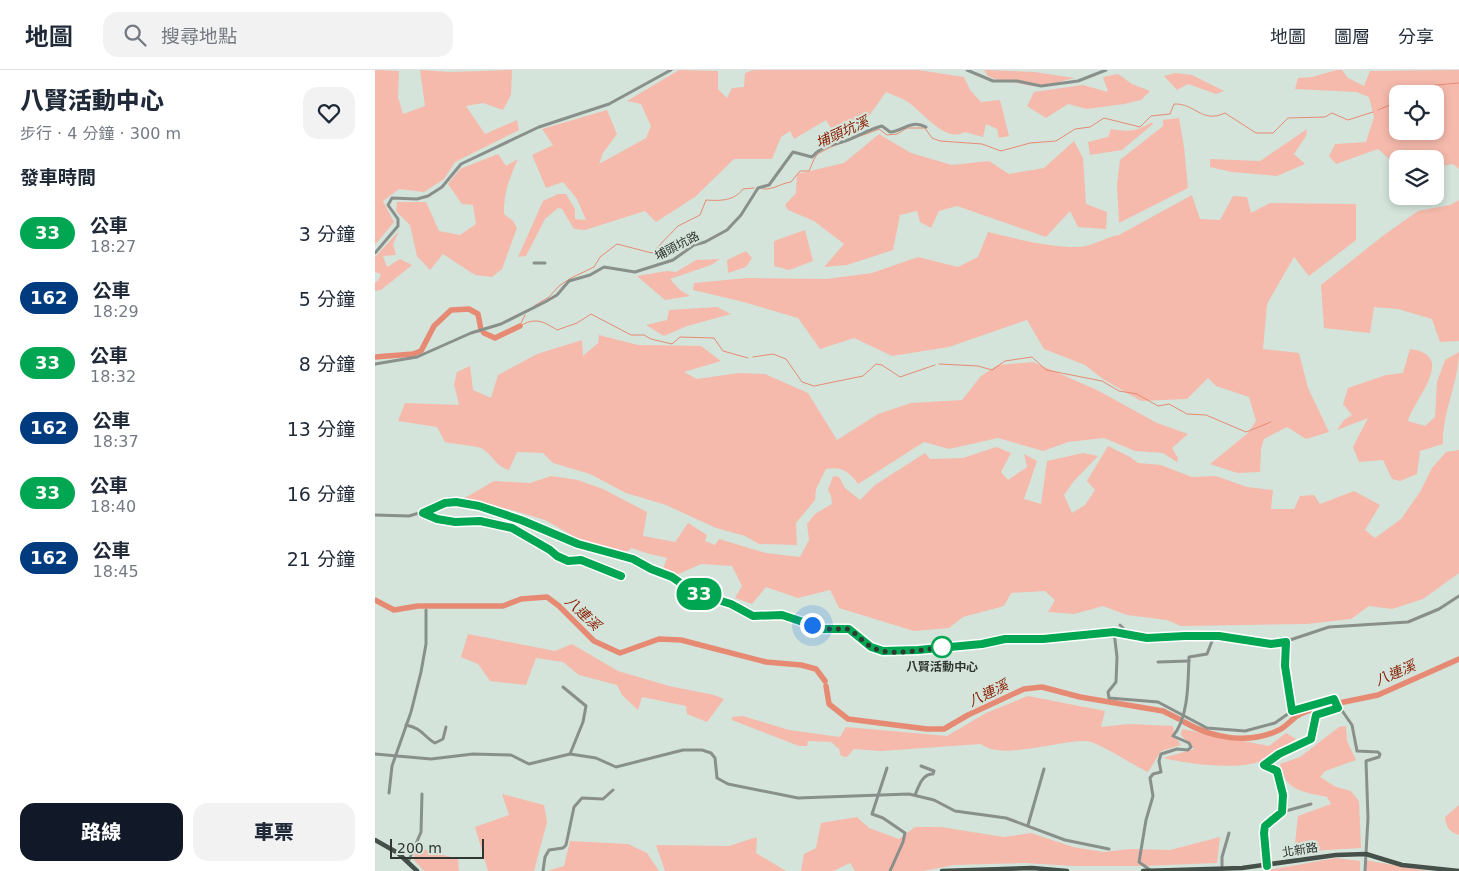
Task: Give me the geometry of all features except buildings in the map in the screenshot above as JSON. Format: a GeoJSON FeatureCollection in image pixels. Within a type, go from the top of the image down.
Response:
{"type":"FeatureCollection","features":[{"type":"Feature","properties":{"kind":"main road"},"geometry":{"type":"LineString","coordinates":[[375,840],[409,860],[417,871]]}},
{"type":"Feature","properties":{"kind":"main road","name":"北新路"},"geometry":{"type":"LineString","coordinates":[[1143,871],[1267,866],[1335,855],[1366,854],[1402,865],[1459,871]]}},
{"type":"Feature","properties":{"kind":"main road"},"geometry":{"type":"LineString","coordinates":[[942,871],[1018,868],[1067,871]]}},
{"type":"Feature","properties":{"kind":"street"},"geometry":{"type":"LineString","coordinates":[[375,253],[398,226],[398,219],[388,205],[392,198],[417,199],[428,196],[442,187],[461,164],[539,127],[609,104],[671,70]]}},
{"type":"Feature","properties":{"kind":"street"},"geometry":{"type":"LineString","coordinates":[[967,70],[993,81],[1017,81],[1041,86],[1079,82],[1106,70]]}},
{"type":"Feature","properties":{"kind":"street","name":"埔頭坑路"},"geometry":{"type":"LineString","coordinates":[[375,364],[417,357],[471,333],[501,324],[541,305],[557,294],[569,281],[590,275],[604,267],[635,272],[673,260],[694,245],[705,242],[727,230],[741,215],[758,188],[769,185],[793,152],[812,157],[834,142],[846,140],[882,126],[890,132],[906,125],[921,124],[927,126]]}},
{"type":"Feature","properties":{"kind":"street"},"geometry":{"type":"LineString","coordinates":[[534,263],[545,263]]}},
{"type":"Feature","properties":{"kind":"street"},"geometry":{"type":"LineString","coordinates":[[375,515],[409,516],[423,513],[445,503],[461,502],[479,506],[521,520],[578,544],[633,559],[651,569],[672,577],[695,593],[731,604],[753,616],[782,615],[824,629],[849,629],[871,647],[883,651],[982,644],[1005,639],[1043,639],[1114,632],[1147,638],[1214,636],[1271,644],[1286,642],[1329,627],[1408,622],[1439,609],[1459,596]]}},
{"type":"Feature","properties":{"kind":"street"},"geometry":{"type":"LineString","coordinates":[[423,513],[437,519],[455,522],[480,521],[512,528],[568,561],[581,560],[621,576]]}},
{"type":"Feature","properties":{"kind":"street"},"geometry":{"type":"LineString","coordinates":[[389,793],[395,756],[407,725],[423,662],[426,610]]}},
{"type":"Feature","properties":{"kind":"street"},"geometry":{"type":"LineString","coordinates":[[1120,625],[1123,628],[1121,632]]}},
{"type":"Feature","properties":{"kind":"street"},"geometry":{"type":"LineString","coordinates":[[1114,632],[1117,657],[1116,682],[1107,695],[1123,700],[1161,703],[1207,728],[1245,731],[1275,723],[1292,711],[1334,699],[1338,708],[1352,724],[1357,751],[1377,752],[1380,754],[1379,757],[1366,761],[1365,767],[1368,791],[1365,871]]}},
{"type":"Feature","properties":{"kind":"street"},"geometry":{"type":"LineString","coordinates":[[1151,871],[1139,862],[1146,820],[1153,796],[1150,778],[1153,774],[1161,772],[1159,761],[1161,754],[1177,749],[1188,750],[1191,747],[1173,736],[1180,729],[1186,703],[1189,657],[1193,654],[1207,654],[1214,636]]}},
{"type":"Feature","properties":{"kind":"street"},"geometry":{"type":"LineString","coordinates":[[1286,642],[1285,666],[1292,711]]}},
{"type":"Feature","properties":{"kind":"street"},"geometry":{"type":"LineString","coordinates":[[1158,662],[1189,661]]}},
{"type":"Feature","properties":{"kind":"street"},"geometry":{"type":"LineString","coordinates":[[563,687],[586,706],[583,722],[570,754]]}},
{"type":"Feature","properties":{"kind":"street"},"geometry":{"type":"LineString","coordinates":[[1282,812],[1283,795],[1277,771],[1264,765],[1279,754],[1311,739],[1316,715],[1338,708]]}},
{"type":"Feature","properties":{"kind":"street"},"geometry":{"type":"LineString","coordinates":[[407,725],[423,731],[428,740],[435,743],[443,739],[446,727]]}},
{"type":"Feature","properties":{"kind":"street"},"geometry":{"type":"LineString","coordinates":[[375,754],[431,759],[473,754],[511,755],[529,764],[570,754],[596,758],[616,767],[683,750],[702,750],[711,753],[715,758],[717,778],[728,784],[798,798],[915,795],[934,800],[955,811],[1006,818],[1065,840],[1109,849]]}},
{"type":"Feature","properties":{"kind":"street"},"geometry":{"type":"LineString","coordinates":[[915,795],[924,777],[928,774],[933,774],[934,771],[921,766]]}},
{"type":"Feature","properties":{"kind":"street"},"geometry":{"type":"LineString","coordinates":[[887,768],[871,814],[883,818],[905,833],[890,871]]}},
{"type":"Feature","properties":{"kind":"street"},"geometry":{"type":"LineString","coordinates":[[1028,825],[1044,769]]}},
{"type":"Feature","properties":{"kind":"street"},"geometry":{"type":"LineString","coordinates":[[543,871],[545,857],[549,850],[563,848],[566,845],[575,804],[583,798],[603,800],[613,790]]}},
{"type":"Feature","properties":{"kind":"street"},"geometry":{"type":"LineString","coordinates":[[409,860],[421,832],[422,794]]}},
{"type":"Feature","properties":{"kind":"street"},"geometry":{"type":"LineString","coordinates":[[1267,866],[1265,826],[1282,812],[1311,804]]}},
{"type":"Feature","properties":{"kind":"street"},"geometry":{"type":"LineString","coordinates":[[1222,869],[1222,857],[1229,834]]}},
{"type":"Feature","properties":{"kind":"shaded area"},"geometry":{"type":"Polygon","coordinates":[[[375,70],[399,71],[398,97],[403,114],[425,106],[420,70],[450,72],[512,70],[511,95],[503,110],[483,103],[466,106],[485,134],[517,120],[519,130],[455,162],[444,179],[424,192],[399,189],[383,201],[394,222],[375,245],[375,70]]]}},
{"type":"Feature","properties":{"kind":"shaded area"},"geometry":{"type":"Polygon","coordinates":[[[679,70],[718,71],[718,89],[727,98],[732,88],[744,87],[745,73],[754,70],[918,70],[964,77],[970,90],[981,102],[1000,100],[1009,136],[999,138],[997,129],[986,124],[983,137],[965,132],[949,133],[933,124],[905,100],[886,92],[866,120],[834,133],[826,120],[794,139],[790,131],[781,137],[772,159],[734,159],[695,197],[656,222],[645,211],[585,230],[574,229],[562,209],[558,208],[545,219],[526,256],[518,257],[543,201],[558,194],[566,194],[575,209],[575,219],[586,220],[577,199],[563,182],[546,188],[532,155],[553,145],[542,129],[607,110],[617,134],[603,153],[599,164],[646,138],[651,126],[641,104],[627,101],[679,70]]]}},
{"type":"Feature","properties":{"kind":"shaded area"},"geometry":{"type":"Polygon","coordinates":[[[984,70],[1034,72],[1075,78],[1038,87],[995,79],[988,76],[984,70]]]}},
{"type":"Feature","properties":{"kind":"shaded area"},"geometry":{"type":"Polygon","coordinates":[[[1342,70],[1348,78],[1364,86],[1370,71],[1459,70],[1459,169],[1453,164],[1444,166],[1444,150],[1389,150],[1389,159],[1378,149],[1336,164],[1329,156],[1335,144],[1366,142],[1374,117],[1369,97],[1356,92],[1295,89],[1298,78],[1312,77],[1342,70]]]}},
{"type":"Feature","properties":{"kind":"shaded area"},"geometry":{"type":"Polygon","coordinates":[[[1175,73],[1192,75],[1224,91],[1216,94],[1188,84],[1177,90],[1164,76],[1175,73]]]}},
{"type":"Feature","properties":{"kind":"shaded area"},"geometry":{"type":"Polygon","coordinates":[[[1118,74],[1132,84],[1150,91],[1141,100],[1124,104],[1087,109],[1068,104],[1046,118],[1027,106],[1034,92],[1083,85],[1108,92],[1103,77],[1118,74]]]}},
{"type":"Feature","properties":{"kind":"shaded area"},"geometry":{"type":"Polygon","coordinates":[[[1179,118],[1188,188],[1119,223],[1117,185],[1120,160],[1163,126],[1163,120],[1179,118]]]}},
{"type":"Feature","properties":{"kind":"shaded area"},"geometry":{"type":"Polygon","coordinates":[[[1152,122],[1153,124],[1122,150],[1090,155],[1088,142],[1108,137],[1111,129],[1132,130],[1142,128],[1152,122]]]}},
{"type":"Feature","properties":{"kind":"shaded area"},"geometry":{"type":"Polygon","coordinates":[[[1307,129],[1306,136],[1294,154],[1305,164],[1277,176],[1232,172],[1210,167],[1210,159],[1260,161],[1307,129]]]}},
{"type":"Feature","properties":{"kind":"shaded area"},"geometry":{"type":"Polygon","coordinates":[[[879,134],[911,153],[952,165],[989,161],[1009,174],[1044,168],[1074,141],[1083,158],[1086,204],[1107,212],[1106,229],[1078,227],[1070,211],[1046,237],[957,206],[939,211],[931,228],[920,222],[917,211],[900,215],[893,250],[847,265],[824,267],[844,244],[814,221],[788,210],[785,205],[796,193],[797,174],[844,163],[879,134]]]}},
{"type":"Feature","properties":{"kind":"shaded area"},"geometry":{"type":"Polygon","coordinates":[[[498,154],[506,166],[518,159],[512,172],[504,207],[504,214],[513,221],[517,228],[502,269],[492,277],[475,275],[443,254],[430,270],[417,256],[410,225],[396,211],[397,202],[426,202],[439,231],[460,235],[476,224],[473,205],[462,204],[448,184],[460,169],[498,154]]]}},
{"type":"Feature","properties":{"kind":"shaded area"},"geometry":{"type":"Polygon","coordinates":[[[1192,195],[1200,219],[1220,220],[1233,196],[1247,197],[1251,213],[1270,203],[1356,204],[1356,240],[1309,276],[1294,257],[1267,304],[1263,349],[1299,353],[1308,388],[1329,432],[1306,439],[1287,427],[1264,439],[1261,449],[1260,472],[1237,473],[1210,464],[1248,433],[1256,421],[1249,397],[1216,386],[1208,378],[1187,399],[1141,401],[1103,379],[1085,365],[1044,349],[1027,320],[949,347],[892,356],[854,338],[820,349],[798,318],[693,290],[694,283],[747,278],[826,279],[872,273],[918,257],[958,267],[978,257],[988,232],[1044,244],[1083,247],[1119,235],[1192,195]]]}},
{"type":"Feature","properties":{"kind":"shaded area"},"geometry":{"type":"Polygon","coordinates":[[[1459,200],[1459,341],[1440,342],[1432,319],[1398,309],[1374,307],[1370,333],[1324,328],[1321,285],[1384,235],[1418,211],[1450,205],[1459,200]]]}},
{"type":"Feature","properties":{"kind":"shaded area"},"geometry":{"type":"Polygon","coordinates":[[[805,230],[813,261],[789,270],[774,266],[774,241],[805,230]]]}},
{"type":"Feature","properties":{"kind":"shaded area"},"geometry":{"type":"Polygon","coordinates":[[[399,231],[393,244],[396,255],[383,256],[387,267],[400,259],[412,265],[381,290],[375,291],[375,282],[378,281],[381,274],[375,272],[375,257],[399,231]]]}},
{"type":"Feature","properties":{"kind":"shaded area"},"geometry":{"type":"Polygon","coordinates":[[[746,251],[752,258],[746,267],[728,273],[727,260],[746,251]]]}},
{"type":"Feature","properties":{"kind":"shaded area"},"geometry":{"type":"Polygon","coordinates":[[[720,259],[711,265],[670,279],[680,290],[690,296],[665,300],[637,276],[667,271],[676,272],[696,260],[720,259]]]}},
{"type":"Feature","properties":{"kind":"shaded area"},"geometry":{"type":"Polygon","coordinates":[[[717,307],[731,314],[687,326],[664,336],[646,325],[667,320],[669,310],[717,307]]]}},
{"type":"Feature","properties":{"kind":"shaded area"},"geometry":{"type":"Polygon","coordinates":[[[599,335],[638,345],[701,346],[721,361],[684,372],[697,379],[739,373],[765,374],[808,393],[837,440],[878,414],[911,403],[962,400],[981,376],[998,365],[1033,362],[1097,390],[1157,423],[1188,434],[1172,448],[1178,458],[1177,462],[1163,453],[1135,451],[1104,438],[1068,442],[1043,451],[998,438],[949,449],[924,442],[858,484],[852,476],[841,469],[826,469],[816,489],[815,500],[796,523],[797,545],[759,544],[745,536],[716,528],[666,505],[626,493],[590,474],[553,463],[543,453],[517,452],[509,470],[497,463],[481,448],[445,442],[437,427],[398,421],[405,403],[459,405],[454,384],[457,372],[470,366],[473,390],[491,398],[498,375],[537,354],[582,340],[583,356],[598,343],[599,335]]]}},
{"type":"Feature","properties":{"kind":"shaded area"},"geometry":{"type":"Polygon","coordinates":[[[1410,349],[1424,353],[1431,360],[1432,369],[1429,379],[1408,421],[1425,426],[1435,417],[1437,382],[1445,360],[1459,352],[1456,375],[1445,420],[1443,444],[1420,451],[1417,474],[1400,481],[1392,479],[1383,460],[1359,462],[1353,447],[1368,418],[1337,430],[1344,420],[1352,415],[1343,404],[1348,388],[1386,375],[1403,373],[1410,349]]]}},
{"type":"Feature","properties":{"kind":"shaded area"},"geometry":{"type":"Polygon","coordinates":[[[1108,446],[1138,463],[1161,465],[1192,477],[1216,476],[1247,487],[1273,490],[1271,509],[1294,509],[1300,496],[1314,495],[1320,504],[1354,491],[1380,505],[1365,530],[1375,538],[1401,519],[1420,492],[1432,468],[1446,452],[1459,450],[1459,573],[1423,599],[1392,609],[1369,606],[1351,619],[1307,624],[1181,626],[1167,620],[1127,615],[1103,606],[1074,614],[1048,612],[1055,600],[1045,591],[1011,593],[1004,606],[963,617],[949,628],[914,631],[839,608],[830,590],[798,598],[766,587],[752,604],[735,598],[742,586],[732,566],[701,564],[676,575],[662,571],[667,558],[632,548],[626,552],[577,538],[545,520],[494,505],[463,499],[494,481],[530,483],[551,476],[578,480],[603,489],[647,512],[643,536],[675,542],[688,523],[707,535],[705,541],[715,545],[719,539],[766,553],[800,557],[809,540],[807,524],[815,514],[832,504],[828,490],[833,476],[839,477],[845,488],[860,500],[875,485],[925,453],[930,459],[963,458],[996,447],[1011,453],[1001,472],[1008,480],[1027,467],[1024,454],[1037,461],[1024,499],[1041,504],[1047,461],[1083,453],[1098,456],[1074,481],[1064,495],[1072,513],[1085,505],[1095,490],[1087,481],[1108,446]]]}},
{"type":"Feature","properties":{"kind":"shaded area"},"geometry":{"type":"Polygon","coordinates":[[[468,634],[555,651],[572,644],[618,671],[724,699],[707,722],[687,714],[686,706],[642,697],[638,710],[622,695],[617,685],[579,675],[563,662],[536,658],[526,685],[490,681],[478,664],[461,657],[468,634]]]}},
{"type":"Feature","properties":{"kind":"shaded area"},"geometry":{"type":"Polygon","coordinates":[[[1028,696],[1105,711],[1101,727],[1129,724],[1173,726],[1174,735],[1181,745],[1161,751],[1148,772],[1099,745],[1086,741],[1002,751],[990,749],[981,744],[881,751],[854,749],[847,757],[841,756],[839,749],[831,742],[808,741],[807,746],[799,746],[732,720],[732,717],[743,716],[789,730],[840,737],[846,727],[947,736],[986,713],[1028,696]]]}},
{"type":"Feature","properties":{"kind":"shaded area"},"geometry":{"type":"Polygon","coordinates":[[[1346,726],[1347,741],[1356,760],[1325,771],[1320,777],[1336,787],[1351,791],[1359,801],[1361,848],[1294,852],[1298,816],[1331,804],[1327,797],[1296,789],[1286,780],[1280,764],[1300,757],[1339,727],[1346,726]]]}},
{"type":"Feature","properties":{"kind":"shaded area"},"geometry":{"type":"Polygon","coordinates":[[[1182,729],[1269,746],[1286,733],[1296,739],[1269,758],[1259,762],[1236,766],[1211,765],[1163,758],[1194,749],[1181,735],[1182,729]]]}},
{"type":"Feature","properties":{"kind":"shaded area"},"geometry":{"type":"Polygon","coordinates":[[[502,794],[544,805],[547,822],[534,871],[488,871],[475,827],[509,815],[502,794]]]}},
{"type":"Feature","properties":{"kind":"shaded area"},"geometry":{"type":"Polygon","coordinates":[[[1459,805],[1459,835],[1449,829],[1445,817],[1459,805]]]}},
{"type":"Feature","properties":{"kind":"shaded area"},"geometry":{"type":"Polygon","coordinates":[[[857,817],[869,828],[899,839],[915,827],[941,827],[1004,837],[1031,833],[1073,847],[1104,852],[1130,849],[1170,850],[1220,837],[1217,863],[1074,866],[1024,863],[954,865],[923,871],[855,871],[850,863],[833,871],[801,871],[804,854],[816,848],[821,823],[857,817]]]}},
{"type":"Feature","properties":{"kind":"shaded area"},"geometry":{"type":"Polygon","coordinates":[[[757,837],[756,853],[786,871],[665,871],[656,845],[729,846],[757,837]]]}},
{"type":"Feature","properties":{"kind":"shaded area"},"geometry":{"type":"Polygon","coordinates":[[[570,841],[628,844],[647,853],[659,871],[547,871],[564,866],[570,841]]]}},
{"type":"Feature","properties":{"kind":"shaded area"},"geometry":{"type":"Polygon","coordinates":[[[420,848],[458,859],[459,871],[424,871],[414,860],[415,849],[420,848]]]}},
{"type":"Feature","properties":{"kind":"shaded area"},"geometry":{"type":"Polygon","coordinates":[[[1336,858],[1360,861],[1360,871],[1263,871],[1336,858]]]}},
{"type":"Feature","properties":{"kind":"shaded area"},"geometry":{"type":"Polygon","coordinates":[[[1364,860],[1429,871],[1365,871],[1364,860]]]}},
{"type":"Feature","properties":{"kind":"waterway","name":"埔頭坑溪"},"geometry":{"type":"LineString","coordinates":[[1436,85],[1459,83]]}},
{"type":"Feature","properties":{"kind":"waterway","name":"埔頭坑溪"},"geometry":{"type":"LineString","coordinates":[[763,189],[791,182],[800,171],[809,171],[816,156],[820,153],[879,129],[887,135],[897,134],[907,128],[925,128],[932,138],[940,141],[982,144],[1001,151],[1030,143],[1056,141],[1075,129],[1090,127],[1104,118],[1140,127],[1151,116],[1170,114],[1174,104],[1188,107],[1204,115],[1217,116],[1225,113],[1256,133],[1273,133],[1288,118],[1325,117],[1332,113],[1348,120],[1373,112]]}},
{"type":"Feature","properties":{"kind":"waterway","name":"埔頭坑溪"},"geometry":{"type":"LineString","coordinates":[[1378,110],[1389,105]]}},
{"type":"Feature","properties":{"kind":"waterway","name":"埔頭坑溪"},"geometry":{"type":"LineString","coordinates":[[534,306],[549,297],[559,286],[571,278],[594,267],[600,257],[617,244],[652,253],[678,226],[700,215],[706,200],[731,198],[743,189],[754,188]]}},
{"type":"Feature","properties":{"kind":"waterway","name":"埔頭坑溪"},"geometry":{"type":"LineString","coordinates":[[375,357],[413,354],[421,351],[434,326],[451,310],[469,309],[478,314],[481,330]]}},
{"type":"Feature","properties":{"kind":"waterway"},"geometry":{"type":"LineString","coordinates":[[520,326],[525,323],[539,321],[557,330],[577,323],[591,314],[631,335],[644,335],[651,339],[672,344],[680,337],[714,338],[723,351],[748,358]]}},
{"type":"Feature","properties":{"kind":"waterway","name":"埔頭坑溪"},"geometry":{"type":"LineString","coordinates":[[520,325],[525,315]]}},
{"type":"Feature","properties":{"kind":"waterway","name":"埔頭坑溪"},"geometry":{"type":"LineString","coordinates":[[484,333],[495,338],[520,326]]}},
{"type":"Feature","properties":{"kind":"waterway"},"geometry":{"type":"LineString","coordinates":[[753,357],[773,354],[786,359],[802,382],[814,386],[863,376],[876,364],[882,365],[900,377],[935,365]]}},
{"type":"Feature","properties":{"kind":"waterway"},"geometry":{"type":"LineString","coordinates":[[939,364],[978,366],[992,370],[1005,361],[1032,357],[1046,370],[1102,381],[1119,391],[1137,394],[1158,406],[1169,404],[1187,414],[1206,415],[1246,432],[1271,422]]}},
{"type":"Feature","properties":{"kind":"waterway","name":"八連溪"},"geometry":{"type":"LineString","coordinates":[[375,600],[394,610],[418,606],[503,606],[521,599],[547,597],[559,606],[594,641],[620,653],[659,639],[681,640],[766,662],[801,665],[816,669],[825,681]]}},
{"type":"Feature","properties":{"kind":"waterway","name":"八連溪"},"geometry":{"type":"LineString","coordinates":[[1339,703],[1378,695],[1459,659]]}},
{"type":"Feature","properties":{"kind":"waterway","name":"八連溪"},"geometry":{"type":"LineString","coordinates":[[826,686],[829,704],[848,719],[927,729],[944,729],[968,715],[1024,689],[1042,687],[1080,697],[1163,711],[1179,719]]}},
{"type":"Feature","properties":{"kind":"waterway","name":"八連溪"},"geometry":{"type":"LineString","coordinates":[[1184,722],[1218,736],[1231,738],[1255,737],[1282,729],[1297,716],[1315,708],[1333,704]]}},
{"type":"Feature","properties":{"kind":"bus line","name":"33"},"geometry":{"type":"LineString","coordinates":[[621,576],[581,560],[572,559],[568,561],[557,556],[529,536],[512,528],[500,527],[480,521],[455,522],[437,519],[423,513],[445,503],[456,502],[479,506],[521,520],[578,544],[633,559],[651,569],[672,577],[695,593],[736,606],[747,614],[760,617],[782,615],[824,629],[838,627],[849,629],[871,647],[883,651],[982,644],[1005,639],[1043,639],[1114,632],[1147,638],[1219,636],[1271,644],[1286,642],[1285,666],[1292,711],[1334,699],[1338,708],[1316,715],[1314,731],[1307,743],[1279,754],[1264,765],[1277,771],[1283,795],[1282,812],[1265,826],[1267,866]]}},
{"type":"Feature","properties":{"kind":"place","name":"八賢活動中心"},"geometry":{"type":"Point","coordinates":[942,647]}},
{"type":"Feature","properties":{"kind":"route"},"geometry":{"type":"LineString","coordinates":[[812,625],[824,629],[838,627],[849,629],[871,647],[883,651],[942,647]]}}]}
